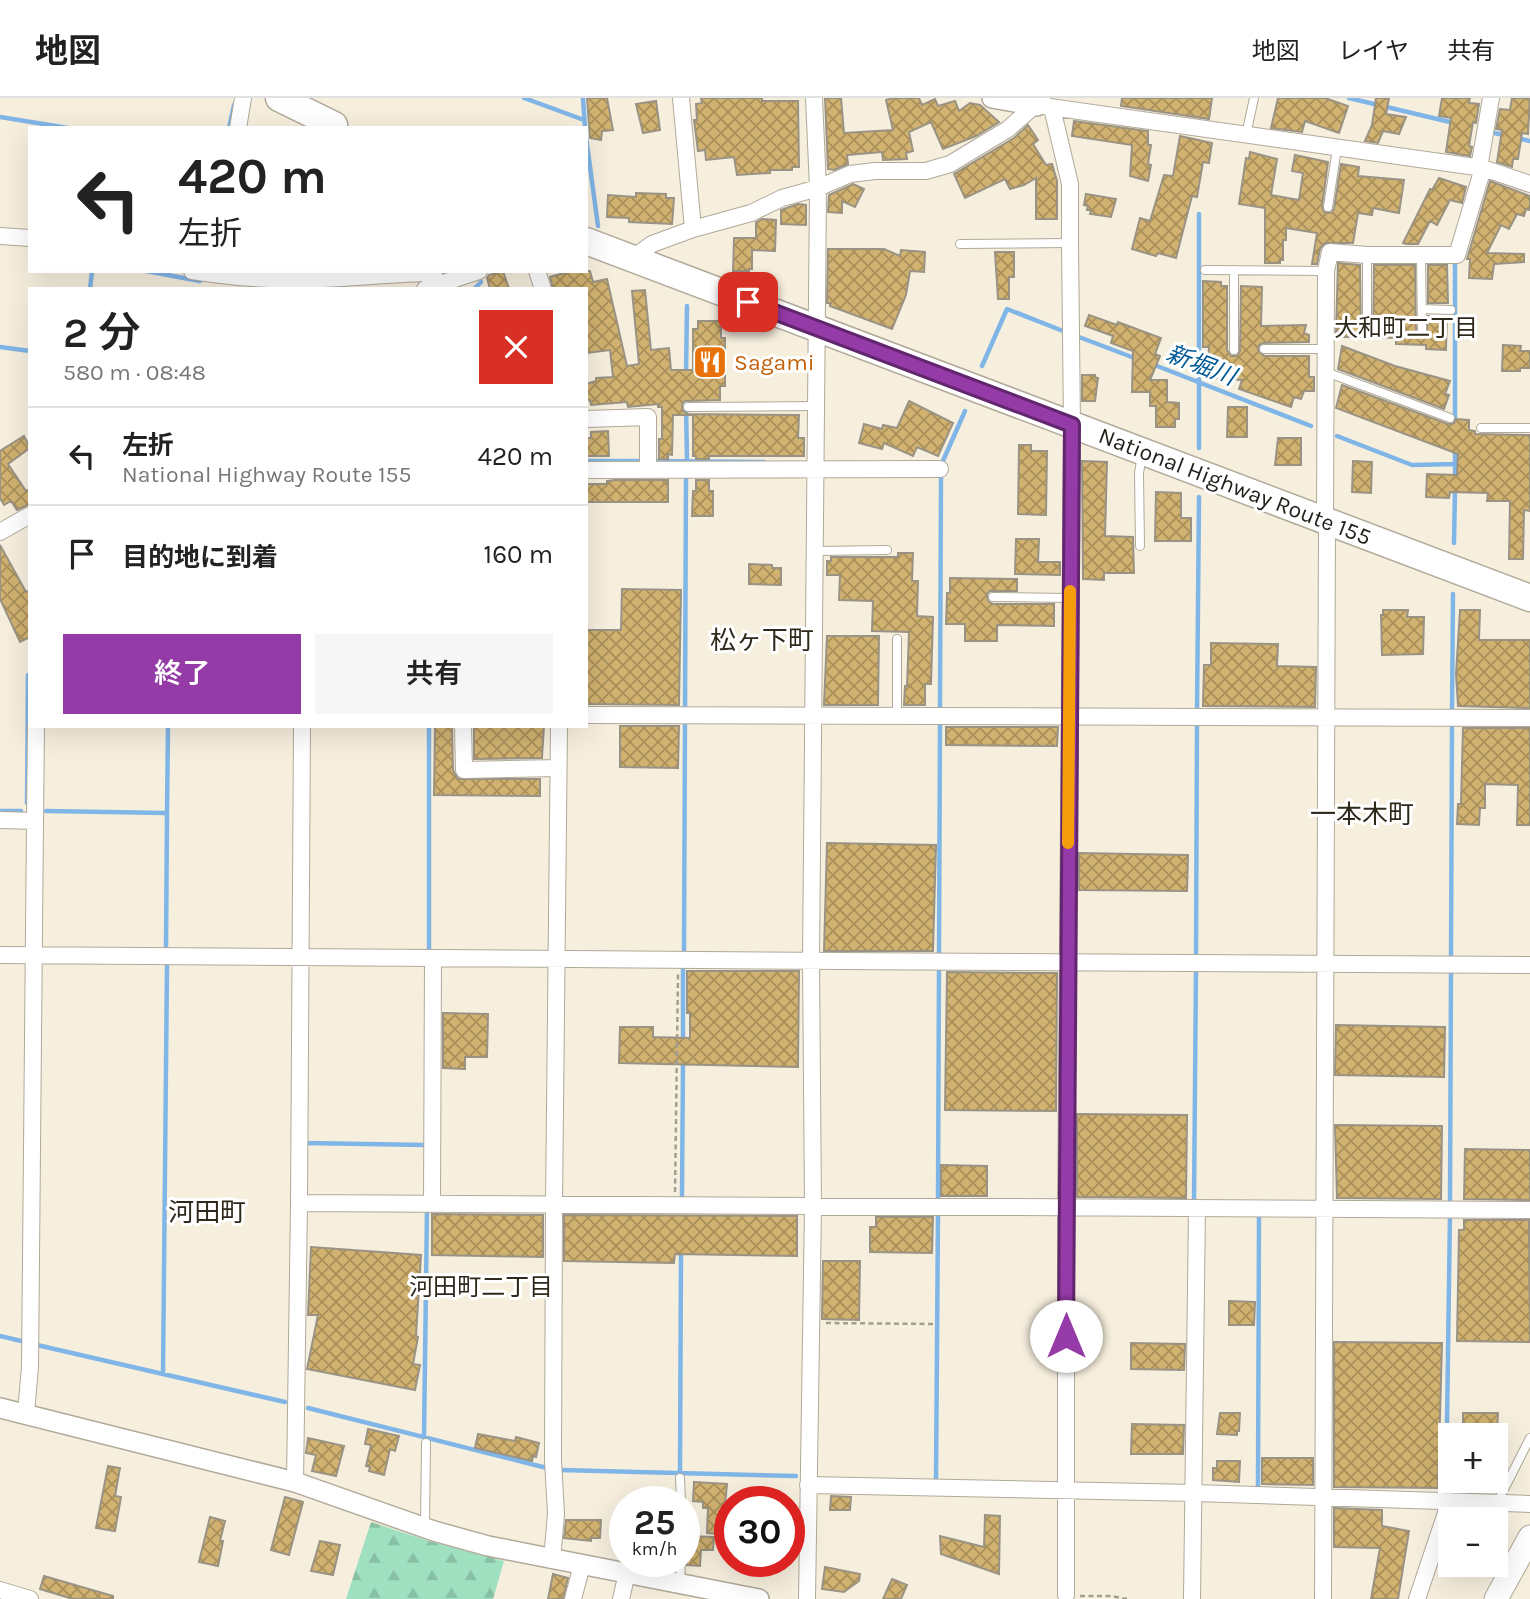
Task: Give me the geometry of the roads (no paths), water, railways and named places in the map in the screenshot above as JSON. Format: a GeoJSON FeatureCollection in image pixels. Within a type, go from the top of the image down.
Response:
{"type":"FeatureCollection","features":[{"type":"Feature","properties":{"kind":"highway"},"geometry":{"type":"LineString","coordinates":[[279,98],[336,126]]}},
{"type":"Feature","properties":{"kind":"highway"},"geometry":{"type":"LineString","coordinates":[[293,98],[336,126]]}},
{"type":"Feature","properties":{"kind":"highway","name":"National Highway Route 155"},"geometry":{"type":"LineString","coordinates":[[588,242],[1530,598]]}},
{"type":"Feature","properties":{"kind":"main road"},"geometry":{"type":"LineString","coordinates":[[1496,1599],[1527,1549]]}},
{"type":"Feature","properties":{"kind":"street"},"geometry":{"type":"LineString","coordinates":[[238,126],[243,98]]}},
{"type":"Feature","properties":{"kind":"street"},"geometry":{"type":"LineString","coordinates":[[681,98],[693,229]]}},
{"type":"Feature","properties":{"kind":"street"},"geometry":{"type":"LineString","coordinates":[[807,1599],[813,1207],[811,961],[817,470],[818,188],[814,98]]}},
{"type":"Feature","properties":{"kind":"street"},"geometry":{"type":"LineString","coordinates":[[992,98],[1481,168],[1530,184]]}},
{"type":"Feature","properties":{"kind":"street"},"geometry":{"type":"LineString","coordinates":[[1323,1599],[1321,1497],[1326,271],[1330,252],[1367,255],[1457,255],[1481,168],[1491,98]]}},
{"type":"Feature","properties":{"kind":"street"},"geometry":{"type":"LineString","coordinates":[[633,258],[652,244],[693,229],[751,214],[782,198],[818,188],[850,174],[926,171],[950,164],[998,136],[1044,104]]}},
{"type":"Feature","properties":{"kind":"street"},"geometry":{"type":"LineString","coordinates":[[1044,104],[1070,184],[1072,425],[1069,598],[1066,1595]]}},
{"type":"Feature","properties":{"kind":"street"},"geometry":{"type":"LineString","coordinates":[[0,236],[28,238]]}},
{"type":"Feature","properties":{"kind":"street"},"geometry":{"type":"LineString","coordinates":[[211,273],[265,280],[433,273],[431,287],[473,273]]}},
{"type":"Feature","properties":{"kind":"street"},"geometry":{"type":"LineString","coordinates":[[588,419],[648,418],[648,470]]}},
{"type":"Feature","properties":{"kind":"street"},"geometry":{"type":"LineString","coordinates":[[588,470],[940,469]]}},
{"type":"Feature","properties":{"kind":"street"},"geometry":{"type":"LineString","coordinates":[[0,532],[28,516]]}},
{"type":"Feature","properties":{"kind":"street"},"geometry":{"type":"LineString","coordinates":[[588,715],[1530,718]]}},
{"type":"Feature","properties":{"kind":"street"},"geometry":{"type":"LineString","coordinates":[[26,1413],[30,1367],[36,728]]}},
{"type":"Feature","properties":{"kind":"street"},"geometry":{"type":"LineString","coordinates":[[295,1482],[302,728]]}},
{"type":"Feature","properties":{"kind":"street"},"geometry":{"type":"LineString","coordinates":[[463,728],[464,770],[558,768]]}},
{"type":"Feature","properties":{"kind":"street"},"geometry":{"type":"LineString","coordinates":[[552,1560],[555,1514],[555,960],[559,728]]}},
{"type":"Feature","properties":{"kind":"street"},"geometry":{"type":"LineString","coordinates":[[0,820],[35,821]]}},
{"type":"Feature","properties":{"kind":"street"},"geometry":{"type":"LineString","coordinates":[[0,955],[1530,965]]}},
{"type":"Feature","properties":{"kind":"street"},"geometry":{"type":"LineString","coordinates":[[432,1203],[433,959]]}},
{"type":"Feature","properties":{"kind":"street"},"geometry":{"type":"LineString","coordinates":[[299,1203],[1530,1210]]}},
{"type":"Feature","properties":{"kind":"street"},"geometry":{"type":"LineString","coordinates":[[1192,1599],[1197,1208]]}},
{"type":"Feature","properties":{"kind":"street"},"geometry":{"type":"LineString","coordinates":[[0,1408],[295,1482],[488,1546],[609,1570]]}},
{"type":"Feature","properties":{"kind":"street"},"geometry":{"type":"LineString","coordinates":[[808,1485],[1195,1493],[1530,1504]]}},
{"type":"Feature","properties":{"kind":"street"},"geometry":{"type":"LineString","coordinates":[[1417,1599],[1450,1501]]}},
{"type":"Feature","properties":{"kind":"street"},"geometry":{"type":"LineString","coordinates":[[573,1599],[582,1565]]}},
{"type":"Feature","properties":{"kind":"street"},"geometry":{"type":"LineString","coordinates":[[621,1599],[626,1577]]}},
{"type":"Feature","properties":{"kind":"street"},"geometry":{"type":"LineString","coordinates":[[648,1577],[759,1599]]}},
{"type":"Feature","properties":{"kind":"street"},"geometry":{"type":"LineString","coordinates":[[0,1590],[30,1599]]}},
{"type":"Feature","properties":{"kind":"lane"},"geometry":{"type":"LineString","coordinates":[[1246,135],[1254,98]]}},
{"type":"Feature","properties":{"kind":"lane"},"geometry":{"type":"LineString","coordinates":[[1328,207],[1337,148]]}},
{"type":"Feature","properties":{"kind":"lane"},"geometry":{"type":"LineString","coordinates":[[960,244],[1070,243]]}},
{"type":"Feature","properties":{"kind":"lane"},"geometry":{"type":"LineString","coordinates":[[1367,255],[1367,335]]}},
{"type":"Feature","properties":{"kind":"lane"},"geometry":{"type":"LineString","coordinates":[[1421,255],[1422,331]]}},
{"type":"Feature","properties":{"kind":"lane"},"geometry":{"type":"LineString","coordinates":[[1206,270],[1326,271]]}},
{"type":"Feature","properties":{"kind":"lane"},"geometry":{"type":"LineString","coordinates":[[1234,270],[1234,350]]}},
{"type":"Feature","properties":{"kind":"lane"},"geometry":{"type":"LineString","coordinates":[[1422,309],[1451,310]]}},
{"type":"Feature","properties":{"kind":"lane"},"geometry":{"type":"LineString","coordinates":[[1264,349],[1326,349]]}},
{"type":"Feature","properties":{"kind":"lane"},"geometry":{"type":"LineString","coordinates":[[1326,372],[1450,418]]}},
{"type":"Feature","properties":{"kind":"lane"},"geometry":{"type":"LineString","coordinates":[[688,407],[817,406]]}},
{"type":"Feature","properties":{"kind":"lane"},"geometry":{"type":"LineString","coordinates":[[1481,428],[1530,428]]}},
{"type":"Feature","properties":{"kind":"lane"},"geometry":{"type":"LineString","coordinates":[[1140,546],[1139,473],[1143,452]]}},
{"type":"Feature","properties":{"kind":"lane"},"geometry":{"type":"LineString","coordinates":[[816,551],[887,550]]}},
{"type":"Feature","properties":{"kind":"lane"},"geometry":{"type":"LineString","coordinates":[[993,597],[1069,598]]}},
{"type":"Feature","properties":{"kind":"lane"},"geometry":{"type":"LineString","coordinates":[[897,639],[897,716]]}},
{"type":"Feature","properties":{"kind":"lane"},"geometry":{"type":"LineString","coordinates":[[1497,1503],[1530,1438]]}},
{"type":"Feature","properties":{"kind":"lane"},"geometry":{"type":"LineString","coordinates":[[425,1527],[426,1443]]}},
{"type":"Feature","properties":{"kind":"lane"},"geometry":{"type":"LineString","coordinates":[[680,1478],[680,1486]]}},
{"type":"Feature","properties":{"kind":"lane"},"geometry":{"type":"LineString","coordinates":[[680,1577],[680,1583]]}},
{"type":"Feature","properties":{"kind":"waterway"},"geometry":{"type":"LineString","coordinates":[[524,98],[584,120]]}},
{"type":"Feature","properties":{"kind":"waterway"},"geometry":{"type":"LineString","coordinates":[[583,98],[585,126]]}},
{"type":"Feature","properties":{"kind":"waterway"},"geometry":{"type":"LineString","coordinates":[[1349,98],[1454,123]]}},
{"type":"Feature","properties":{"kind":"waterway"},"geometry":{"type":"LineString","coordinates":[[229,126],[234,105]]}},
{"type":"Feature","properties":{"kind":"waterway"},"geometry":{"type":"LineString","coordinates":[[0,117],[56,126]]}},
{"type":"Feature","properties":{"kind":"waterway"},"geometry":{"type":"LineString","coordinates":[[1494,133],[1505,135]]}},
{"type":"Feature","properties":{"kind":"waterway"},"geometry":{"type":"LineString","coordinates":[[1517,138],[1530,141]]}},
{"type":"Feature","properties":{"kind":"waterway"},"geometry":{"type":"LineString","coordinates":[[588,152],[598,226]]}},
{"type":"Feature","properties":{"kind":"waterway"},"geometry":{"type":"LineString","coordinates":[[1199,214],[1199,448]]}},
{"type":"Feature","properties":{"kind":"waterway"},"geometry":{"type":"LineString","coordinates":[[1455,261],[1455,424]]}},
{"type":"Feature","properties":{"kind":"waterway"},"geometry":{"type":"LineString","coordinates":[[90,287],[92,273]]}},
{"type":"Feature","properties":{"kind":"waterway"},"geometry":{"type":"LineString","coordinates":[[157,273],[200,281]]}},
{"type":"Feature","properties":{"kind":"waterway"},"geometry":{"type":"LineString","coordinates":[[476,287],[481,282]]}},
{"type":"Feature","properties":{"kind":"waterway"},"geometry":{"type":"LineString","coordinates":[[686,375],[687,306]]}},
{"type":"Feature","properties":{"kind":"waterway"},"geometry":{"type":"LineString","coordinates":[[982,366],[1007,309],[1063,331]]}},
{"type":"Feature","properties":{"kind":"waterway","name":"新堀川"},"geometry":{"type":"LineString","coordinates":[[1079,337],[1137,359]]}},
{"type":"Feature","properties":{"kind":"waterway"},"geometry":{"type":"LineString","coordinates":[[0,347],[28,351]]}},
{"type":"Feature","properties":{"kind":"waterway","name":"新堀川"},"geometry":{"type":"LineString","coordinates":[[1152,364],[1311,426]]}},
{"type":"Feature","properties":{"kind":"waterway"},"geometry":{"type":"LineString","coordinates":[[686,405],[687,461]]}},
{"type":"Feature","properties":{"kind":"waterway"},"geometry":{"type":"LineString","coordinates":[[938,463],[942,463],[965,411]]}},
{"type":"Feature","properties":{"kind":"waterway","name":"新堀川"},"geometry":{"type":"LineString","coordinates":[[1337,436],[1412,465],[1456,464]]}},
{"type":"Feature","properties":{"kind":"waterway","name":"新堀川"},"geometry":{"type":"LineString","coordinates":[[1455,447],[1455,480]]}},
{"type":"Feature","properties":{"kind":"waterway"},"geometry":{"type":"LineString","coordinates":[[588,461],[638,461]]}},
{"type":"Feature","properties":{"kind":"waterway"},"geometry":{"type":"LineString","coordinates":[[656,461],[764,462]]}},
{"type":"Feature","properties":{"kind":"waterway"},"geometry":{"type":"LineString","coordinates":[[685,710],[686,473]]}},
{"type":"Feature","properties":{"kind":"waterway"},"geometry":{"type":"LineString","coordinates":[[940,709],[941,474]]}},
{"type":"Feature","properties":{"kind":"waterway"},"geometry":{"type":"LineString","coordinates":[[1454,543],[1455,489]]}},
{"type":"Feature","properties":{"kind":"waterway"},"geometry":{"type":"LineString","coordinates":[[1197,712],[1199,497]]}},
{"type":"Feature","properties":{"kind":"waterway"},"geometry":{"type":"LineString","coordinates":[[1452,713],[1453,594]]}},
{"type":"Feature","properties":{"kind":"waterway"},"geometry":{"type":"LineString","coordinates":[[27,803],[28,675]]}},
{"type":"Feature","properties":{"kind":"waterway"},"geometry":{"type":"LineString","coordinates":[[684,954],[685,720]]}},
{"type":"Feature","properties":{"kind":"waterway"},"geometry":{"type":"LineString","coordinates":[[939,956],[940,720]]}},
{"type":"Feature","properties":{"kind":"waterway"},"geometry":{"type":"LineString","coordinates":[[1196,958],[1197,722]]}},
{"type":"Feature","properties":{"kind":"waterway"},"geometry":{"type":"LineString","coordinates":[[1451,959],[1452,723]]}},
{"type":"Feature","properties":{"kind":"waterway"},"geometry":{"type":"LineString","coordinates":[[46,811],[167,813],[168,728]]}},
{"type":"Feature","properties":{"kind":"waterway"},"geometry":{"type":"LineString","coordinates":[[429,728],[429,952]]}},
{"type":"Feature","properties":{"kind":"waterway"},"geometry":{"type":"LineString","coordinates":[[0,811],[21,811]]}},
{"type":"Feature","properties":{"kind":"waterway"},"geometry":{"type":"LineString","coordinates":[[166,947],[167,813]]}},
{"type":"Feature","properties":{"kind":"waterway"},"geometry":{"type":"LineString","coordinates":[[163,1374],[167,964]]}},
{"type":"Feature","properties":{"kind":"waterway"},"geometry":{"type":"LineString","coordinates":[[938,1201],[939,964]]}},
{"type":"Feature","properties":{"kind":"waterway"},"geometry":{"type":"LineString","coordinates":[[683,967],[683,1042]]}},
{"type":"Feature","properties":{"kind":"waterway"},"geometry":{"type":"LineString","coordinates":[[1194,1203],[1196,967]]}},
{"type":"Feature","properties":{"kind":"waterway"},"geometry":{"type":"LineString","coordinates":[[1450,1205],[1451,969]]}},
{"type":"Feature","properties":{"kind":"waterway"},"geometry":{"type":"LineString","coordinates":[[682,1196],[683,1061]]}},
{"type":"Feature","properties":{"kind":"waterway"},"geometry":{"type":"LineString","coordinates":[[305,1143],[426,1145]]}},
{"type":"Feature","properties":{"kind":"waterway"},"geometry":{"type":"LineString","coordinates":[[424,1437],[427,1208]]}},
{"type":"Feature","properties":{"kind":"waterway"},"geometry":{"type":"LineString","coordinates":[[936,1480],[938,1212]]}},
{"type":"Feature","properties":{"kind":"waterway"},"geometry":{"type":"LineString","coordinates":[[1447,1423],[1450,1214]]}},
{"type":"Feature","properties":{"kind":"waterway"},"geometry":{"type":"LineString","coordinates":[[1256,1215],[1259,1216],[1258,1488]]}},
{"type":"Feature","properties":{"kind":"waterway"},"geometry":{"type":"LineString","coordinates":[[680,1473],[681,1250]]}},
{"type":"Feature","properties":{"kind":"waterway"},"geometry":{"type":"LineString","coordinates":[[0,1336],[21,1341]]}},
{"type":"Feature","properties":{"kind":"waterway"},"geometry":{"type":"LineString","coordinates":[[37,1345],[285,1402]]}},
{"type":"Feature","properties":{"kind":"waterway"},"geometry":{"type":"LineString","coordinates":[[308,1408],[547,1468]]}},
{"type":"Feature","properties":{"kind":"waterway"},"geometry":{"type":"LineString","coordinates":[[560,1470],[796,1476]]}},
{"type":"Feature","properties":{"kind":"place","name":"Sagami"},"geometry":{"type":"Point","coordinates":[710,362]}},
{"type":"Feature","properties":{"kind":"district","name":"大和町二丁目"},"geometry":{"type":"Point","coordinates":[1406,328]}},
{"type":"Feature","properties":{"kind":"district","name":"松ヶ下町"},"geometry":{"type":"Point","coordinates":[762,640]}},
{"type":"Feature","properties":{"kind":"district","name":"一本木町"},"geometry":{"type":"Point","coordinates":[1362,814]}},
{"type":"Feature","properties":{"kind":"district","name":"河田町"},"geometry":{"type":"Point","coordinates":[207,1212]}},
{"type":"Feature","properties":{"kind":"district","name":"河田町二丁目"},"geometry":{"type":"Point","coordinates":[481,1287]}}]}
